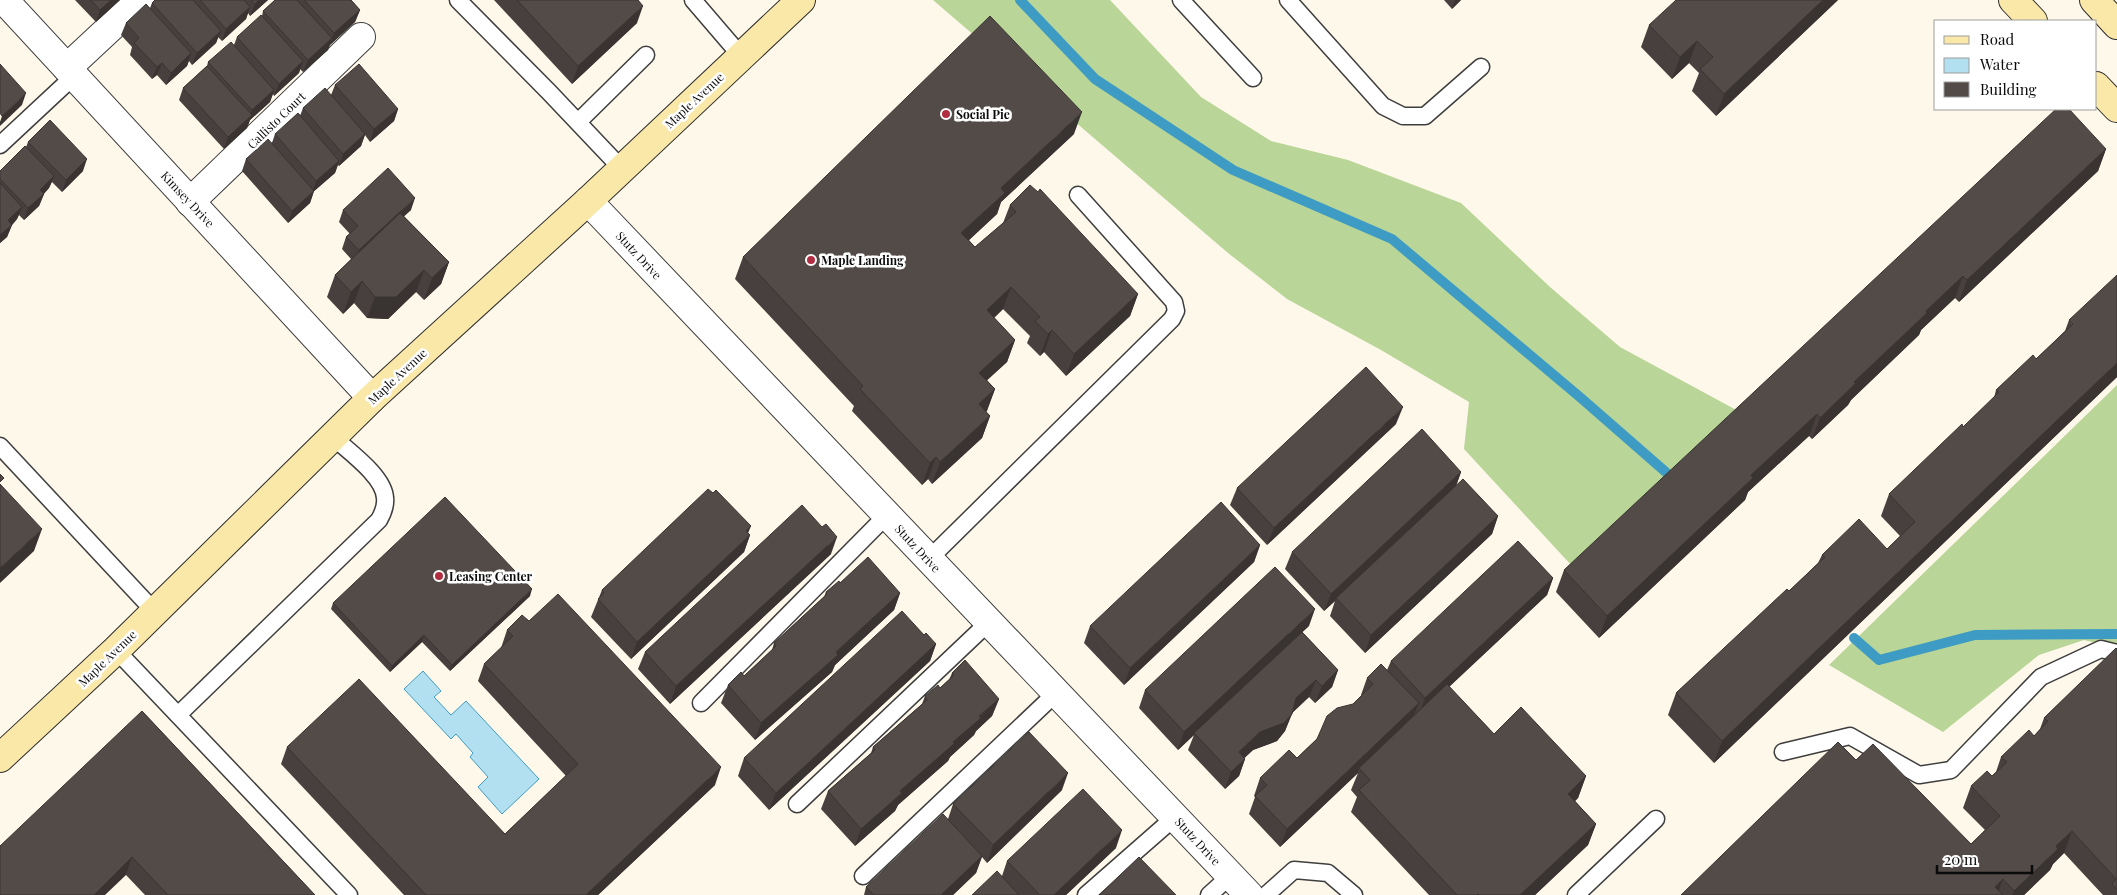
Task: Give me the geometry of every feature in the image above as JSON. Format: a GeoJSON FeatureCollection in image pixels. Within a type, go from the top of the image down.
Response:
{"type":"FeatureCollection","features":[{"type":"Feature","properties":{"kind":"main road","name":"Maple Avenue"},"geometry":{"type":"LineString","coordinates":[[0,758],[116,650],[372,398],[588,201],[801,0]]}},
{"type":"Feature","properties":{"kind":"main road"},"geometry":{"type":"LineString","coordinates":[[2013,0],[2032,20]]}},
{"type":"Feature","properties":{"kind":"main road"},"geometry":{"type":"LineString","coordinates":[[2094,0],[2117,25]]}},
{"type":"Feature","properties":{"kind":"street","name":"Kimsey Drive"},"geometry":{"type":"LineString","coordinates":[[4,0],[372,398]]}},
{"type":"Feature","properties":{"kind":"street"},"geometry":{"type":"LineString","coordinates":[[70,72],[140,0]]}},
{"type":"Feature","properties":{"kind":"street","name":"Callisto Court"},"geometry":{"type":"LineString","coordinates":[[190,202],[361,38]]}},
{"type":"Feature","properties":{"kind":"street","name":"Stutz Drive"},"geometry":{"type":"LineString","coordinates":[[588,201],[1249,895]]}},
{"type":"Feature","properties":{"kind":"lane"},"geometry":{"type":"LineString","coordinates":[[458,0],[622,169]]}},
{"type":"Feature","properties":{"kind":"lane"},"geometry":{"type":"LineString","coordinates":[[693,0],[741,56]]}},
{"type":"Feature","properties":{"kind":"lane"},"geometry":{"type":"LineString","coordinates":[[1181,0],[1253,78]]}},
{"type":"Feature","properties":{"kind":"lane"},"geometry":{"type":"LineString","coordinates":[[1288,0],[1383,106],[1402,116],[1425,116],[1482,67]]}},
{"type":"Feature","properties":{"kind":"lane"},"geometry":{"type":"LineString","coordinates":[[578,122],[646,55]]}},
{"type":"Feature","properties":{"kind":"lane"},"geometry":{"type":"LineString","coordinates":[[0,145],[70,72]]}},
{"type":"Feature","properties":{"kind":"lane"},"geometry":{"type":"LineString","coordinates":[[929,559],[1172,319],[1176,311],[1174,302],[1078,195]]}},
{"type":"Feature","properties":{"kind":"lane"},"geometry":{"type":"LineString","coordinates":[[178,715],[379,520],[384,508],[385,496],[382,484],[364,465],[333,438]]}},
{"type":"Feature","properties":{"kind":"lane"},"geometry":{"type":"LineString","coordinates":[[0,446],[155,612]]}},
{"type":"Feature","properties":{"kind":"lane"},"geometry":{"type":"LineString","coordinates":[[701,703],[887,515]]}},
{"type":"Feature","properties":{"kind":"lane"},"geometry":{"type":"LineString","coordinates":[[797,804],[989,622]]}},
{"type":"Feature","properties":{"kind":"lane"},"geometry":{"type":"LineString","coordinates":[[1783,752],[1850,736],[1919,775],[1951,770],[2041,677],[2101,649],[2117,652]]}},
{"type":"Feature","properties":{"kind":"lane"},"geometry":{"type":"LineString","coordinates":[[116,650],[349,895]]}},
{"type":"Feature","properties":{"kind":"lane"},"geometry":{"type":"LineString","coordinates":[[863,876],[1056,693]]}},
{"type":"Feature","properties":{"kind":"lane"},"geometry":{"type":"LineString","coordinates":[[1086,895],[1175,817]]}},
{"type":"Feature","properties":{"kind":"lane"},"geometry":{"type":"LineString","coordinates":[[1576,895],[1656,819]]}},
{"type":"Feature","properties":{"kind":"lane"},"geometry":{"type":"LineString","coordinates":[[1266,895],[1294,870],[1328,873],[1354,895]]}},
{"type":"Feature","properties":{"kind":"lane"},"geometry":{"type":"LineString","coordinates":[[1209,895],[1230,876]]}},
{"type":"Feature","properties":{"kind":"green space"},"geometry":{"type":"Polygon","coordinates":[[[933,0],[1110,0],[1201,97],[1271,141],[1348,160],[1461,203],[1550,287],[1620,347],[1740,412],[1572,566],[1464,449],[1469,402],[1381,350],[1287,299],[1228,253],[933,0]]]}},
{"type":"Feature","properties":{"kind":"green space"},"geometry":{"type":"Polygon","coordinates":[[[2117,385],[2117,648],[2084,640],[2039,655],[1943,732],[1829,665],[2117,385]]]}},
{"type":"Feature","properties":{"kind":"water"},"geometry":{"type":"Polygon","coordinates":[[[423,671],[441,691],[434,697],[451,715],[466,701],[539,779],[502,814],[478,787],[488,777],[470,757],[473,753],[456,734],[451,739],[404,689],[423,671]]]}},
{"type":"Feature","properties":{"kind":"building"},"geometry":{"type":"Polygon","coordinates":[[[91,0],[111,0],[100,10],[91,0]]]}},
{"type":"Feature","properties":{"kind":"building"},"geometry":{"type":"Polygon","coordinates":[[[155,0],[193,0],[221,31],[197,53],[152,3],[155,0]]]}},
{"type":"Feature","properties":{"kind":"building"},"geometry":{"type":"Polygon","coordinates":[[[200,0],[244,0],[250,7],[226,29],[200,0]]]}},
{"type":"Feature","properties":{"kind":"building"},"geometry":{"type":"Polygon","coordinates":[[[251,0],[259,0],[255,4],[251,0]]]}},
{"type":"Feature","properties":{"kind":"building"},"geometry":{"type":"Polygon","coordinates":[[[275,0],[297,0],[332,38],[308,60],[263,11],[275,0]]]}},
{"type":"Feature","properties":{"kind":"building"},"geometry":{"type":"Polygon","coordinates":[[[304,0],[351,0],[360,10],[334,33],[304,0]]]}},
{"type":"Feature","properties":{"kind":"building"},"geometry":{"type":"Polygon","coordinates":[[[517,0],[638,0],[643,6],[578,66],[517,0]]]}},
{"type":"Feature","properties":{"kind":"building"},"geometry":{"type":"Polygon","coordinates":[[[1676,0],[1823,0],[1724,94],[1700,69],[1713,57],[1697,41],[1680,57],[1649,25],[1676,0]]]}},
{"type":"Feature","properties":{"kind":"building"},"geometry":{"type":"Polygon","coordinates":[[[146,4],[191,53],[171,73],[162,63],[157,67],[134,43],[139,38],[126,23],[146,4]]]}},
{"type":"Feature","properties":{"kind":"building"},"geometry":{"type":"Polygon","coordinates":[[[261,15],[303,61],[279,84],[237,37],[261,15]]]}},
{"type":"Feature","properties":{"kind":"building"},"geometry":{"type":"Polygon","coordinates":[[[990,16],[1082,112],[1001,188],[1005,193],[961,233],[975,247],[1016,212],[1010,205],[1030,185],[1038,192],[1040,189],[1138,294],[1074,354],[1052,330],[1048,334],[1035,321],[1040,317],[1011,287],[987,310],[1015,340],[979,373],[995,389],[979,404],[990,416],[940,462],[936,457],[930,463],[860,389],[863,386],[743,257],[990,16]]]}},
{"type":"Feature","properties":{"kind":"building"},"geometry":{"type":"Polygon","coordinates":[[[231,42],[274,90],[252,110],[208,62],[231,42]]]}},
{"type":"Feature","properties":{"kind":"building"},"geometry":{"type":"Polygon","coordinates":[[[0,64],[26,93],[2,116],[0,113],[0,64]]]}},
{"type":"Feature","properties":{"kind":"building"},"geometry":{"type":"Polygon","coordinates":[[[359,64],[398,109],[374,129],[335,85],[359,64]]]}},
{"type":"Feature","properties":{"kind":"building"},"geometry":{"type":"Polygon","coordinates":[[[207,66],[252,115],[228,137],[183,88],[207,66]]]}},
{"type":"Feature","properties":{"kind":"building"},"geometry":{"type":"Polygon","coordinates":[[[325,88],[365,134],[343,154],[303,108],[325,88]]]}},
{"type":"Feature","properties":{"kind":"building"},"geometry":{"type":"Polygon","coordinates":[[[2055,110],[2070,110],[2106,149],[1967,280],[1963,276],[1854,382],[1856,383],[1820,418],[1817,414],[1751,475],[1753,478],[1607,616],[1564,570],[2055,110]]]}},
{"type":"Feature","properties":{"kind":"building"},"geometry":{"type":"Polygon","coordinates":[[[298,113],[339,161],[316,181],[275,134],[298,113]]]}},
{"type":"Feature","properties":{"kind":"building"},"geometry":{"type":"Polygon","coordinates":[[[50,120],[87,159],[66,180],[28,142],[50,120]]]}},
{"type":"Feature","properties":{"kind":"building"},"geometry":{"type":"Polygon","coordinates":[[[268,139],[314,191],[292,211],[246,159],[268,139]]]}},
{"type":"Feature","properties":{"kind":"building"},"geometry":{"type":"Polygon","coordinates":[[[25,146],[54,176],[40,190],[44,194],[28,208],[0,179],[0,171],[25,146]]]}},
{"type":"Feature","properties":{"kind":"building"},"geometry":{"type":"Polygon","coordinates":[[[388,168],[415,198],[359,250],[346,237],[358,226],[343,210],[388,168]]]}},
{"type":"Feature","properties":{"kind":"building"},"geometry":{"type":"Polygon","coordinates":[[[0,183],[22,207],[8,220],[12,225],[0,235],[0,183]]]}},
{"type":"Feature","properties":{"kind":"building"},"geometry":{"type":"Polygon","coordinates":[[[400,213],[449,262],[432,278],[424,270],[396,297],[375,297],[362,281],[351,292],[335,275],[400,213]]]}},
{"type":"Feature","properties":{"kind":"building"},"geometry":{"type":"Polygon","coordinates":[[[2117,275],[2117,363],[1722,741],[1676,693],[1787,589],[1789,591],[1825,557],[1822,555],[1859,519],[1887,549],[1915,522],[1889,494],[1962,424],[1963,427],[1999,392],[1996,390],[2033,355],[2036,359],[2073,324],[2069,320],[2117,275]]]}},
{"type":"Feature","properties":{"kind":"building"},"geometry":{"type":"Polygon","coordinates":[[[1366,367],[1403,407],[1274,528],[1237,488],[1366,367]]]}},
{"type":"Feature","properties":{"kind":"building"},"geometry":{"type":"Polygon","coordinates":[[[1422,429],[1461,472],[1331,594],[1292,552],[1422,429]]]}},
{"type":"Feature","properties":{"kind":"building"},"geometry":{"type":"Polygon","coordinates":[[[0,474],[4,478],[0,482],[0,474]]]}},
{"type":"Feature","properties":{"kind":"building"},"geometry":{"type":"Polygon","coordinates":[[[1463,479],[1498,516],[1371,635],[1336,598],[1463,479]]]}},
{"type":"Feature","properties":{"kind":"building"},"geometry":{"type":"Polygon","coordinates":[[[0,484],[42,529],[0,568],[0,484]]]}},
{"type":"Feature","properties":{"kind":"building"},"geometry":{"type":"Polygon","coordinates":[[[708,489],[713,493],[716,490],[751,526],[746,531],[750,535],[637,642],[598,599],[604,593],[602,590],[708,489]]]}},
{"type":"Feature","properties":{"kind":"building","name":"Leasing Center"},"geometry":{"type":"Polygon","coordinates":[[[445,497],[532,589],[452,665],[424,635],[392,666],[333,603],[445,497]]]}},
{"type":"Feature","properties":{"kind":"building"},"geometry":{"type":"Polygon","coordinates":[[[1221,502],[1260,545],[1130,668],[1090,626],[1221,502]]]}},
{"type":"Feature","properties":{"kind":"building"},"geometry":{"type":"Polygon","coordinates":[[[802,505],[822,527],[826,524],[837,537],[676,686],[645,652],[802,505]]]}},
{"type":"Feature","properties":{"kind":"building"},"geometry":{"type":"Polygon","coordinates":[[[1518,541],[1553,578],[1425,698],[1391,661],[1518,541]]]}},
{"type":"Feature","properties":{"kind":"building"},"geometry":{"type":"Polygon","coordinates":[[[868,557],[900,593],[836,652],[838,655],[761,723],[728,685],[741,672],[744,676],[776,646],[774,643],[827,594],[826,592],[839,581],[840,583],[868,557]]]}},
{"type":"Feature","properties":{"kind":"building"},"geometry":{"type":"Polygon","coordinates":[[[1275,567],[1315,609],[1184,732],[1145,690],[1275,567]]]}},
{"type":"Feature","properties":{"kind":"building"},"geometry":{"type":"Polygon","coordinates":[[[558,594],[721,767],[586,895],[426,895],[287,747],[359,679],[505,834],[578,764],[484,664],[513,636],[507,630],[522,615],[529,621],[558,594]]]}},
{"type":"Feature","properties":{"kind":"building"},"geometry":{"type":"Polygon","coordinates":[[[902,611],[924,635],[926,633],[936,644],[776,793],[744,758],[902,611]]]}},
{"type":"Feature","properties":{"kind":"building"},"geometry":{"type":"Polygon","coordinates":[[[1302,632],[1338,670],[1322,686],[1316,680],[1296,698],[1292,714],[1284,723],[1260,732],[1239,752],[1245,759],[1231,772],[1194,733],[1302,632]]]}},
{"type":"Feature","properties":{"kind":"building"},"geometry":{"type":"Polygon","coordinates":[[[2116,648],[2117,889],[2112,884],[2116,879],[2072,831],[2056,846],[2058,849],[2014,891],[2003,879],[1995,887],[2003,895],[1681,895],[1838,742],[1856,760],[1873,744],[1971,844],[2000,816],[1971,786],[1987,771],[1992,776],[2007,762],[2001,757],[2029,730],[2034,736],[2048,721],[2044,718],[2116,648]]]}},
{"type":"Feature","properties":{"kind":"building"},"geometry":{"type":"Polygon","coordinates":[[[965,660],[999,699],[979,716],[981,718],[953,742],[955,743],[900,791],[902,793],[861,829],[828,791],[875,750],[873,747],[927,700],[925,696],[938,685],[940,688],[954,675],[952,673],[965,660]]]}},
{"type":"Feature","properties":{"kind":"building"},"geometry":{"type":"Polygon","coordinates":[[[1381,664],[1419,703],[1287,829],[1255,796],[1267,785],[1260,778],[1289,750],[1297,758],[1317,739],[1327,716],[1337,708],[1353,704],[1373,684],[1367,678],[1381,664]]]}},
{"type":"Feature","properties":{"kind":"building"},"geometry":{"type":"Polygon","coordinates":[[[1447,684],[1494,734],[1521,707],[1586,776],[1568,794],[1596,824],[1520,895],[1457,895],[1359,790],[1370,780],[1359,768],[1447,684]]]}},
{"type":"Feature","properties":{"kind":"building"},"geometry":{"type":"Polygon","coordinates":[[[142,711],[315,895],[168,895],[132,857],[94,895],[0,895],[0,846],[142,711]]]}},
{"type":"Feature","properties":{"kind":"building"},"geometry":{"type":"Polygon","coordinates":[[[1029,732],[1068,773],[993,845],[953,804],[1029,732]]]}},
{"type":"Feature","properties":{"kind":"building"},"geometry":{"type":"Polygon","coordinates":[[[1083,789],[1122,830],[1054,895],[1040,895],[1007,861],[1083,789]]]}},
{"type":"Feature","properties":{"kind":"building"},"geometry":{"type":"Polygon","coordinates":[[[943,814],[982,856],[941,895],[874,895],[866,887],[943,814]]]}},
{"type":"Feature","properties":{"kind":"building"},"geometry":{"type":"Polygon","coordinates":[[[1139,857],[1176,895],[1099,895],[1139,857]]]}},
{"type":"Feature","properties":{"kind":"building"},"geometry":{"type":"Polygon","coordinates":[[[997,871],[1019,895],[972,895],[997,871]]]}},
{"type":"Feature","properties":{"kind":"waterway"},"geometry":{"type":"LineString","coordinates":[[1020,0],[1095,79],[1233,170],[1392,239],[1668,474]]}},
{"type":"Feature","properties":{"kind":"waterway"},"geometry":{"type":"LineString","coordinates":[[1854,638],[1879,660],[1975,635],[2117,634]]}},
{"type":"Feature","properties":{"kind":"place","name":"Social Pie"},"geometry":{"type":"Point","coordinates":[946,114]}},
{"type":"Feature","properties":{"kind":"place","name":"Maple Landing"},"geometry":{"type":"Point","coordinates":[811,260]}},
{"type":"Feature","properties":{"kind":"place","name":"Leasing Center"},"geometry":{"type":"Point","coordinates":[439,576]}}]}
